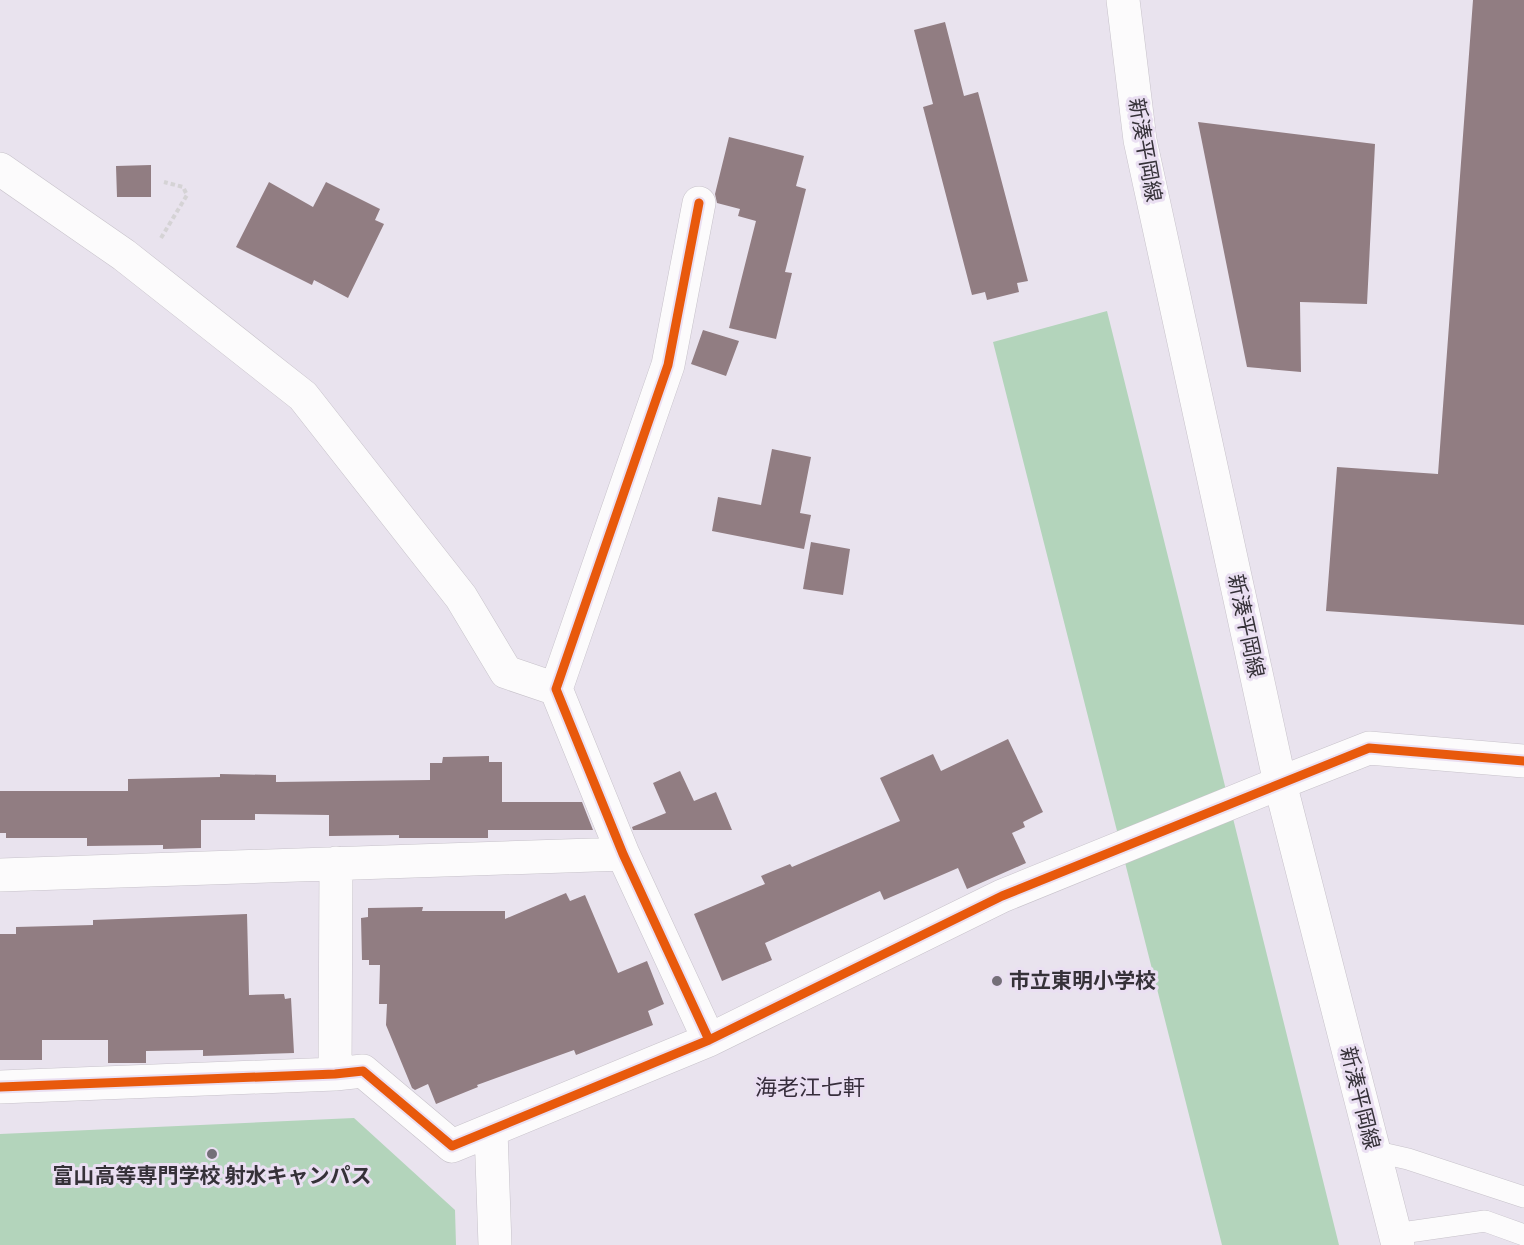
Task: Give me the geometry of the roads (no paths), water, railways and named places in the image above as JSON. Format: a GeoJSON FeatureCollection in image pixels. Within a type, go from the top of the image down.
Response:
{"type":"FeatureCollection","features":[{"type":"Feature","properties":{"kind":"street","name":"新湊平岡線"},"geometry":{"type":"LineString","coordinates":[[1124,0],[1140,140],[1280,783],[1396,1239]]}},
{"type":"Feature","properties":{"kind":"street"},"geometry":{"type":"LineString","coordinates":[[0,169],[142,270],[303,396],[461,597],[506,672],[556,689]]}},
{"type":"Feature","properties":{"kind":"street"},"geometry":{"type":"LineString","coordinates":[[699,203],[668,365],[556,689],[623,854],[710,1040]]}},
{"type":"Feature","properties":{"kind":"street"},"geometry":{"type":"LineString","coordinates":[[0,1086],[335,1074],[363,1071],[452,1146],[710,1040],[1002,896],[1369,748],[1524,761]]}},
{"type":"Feature","properties":{"kind":"street"},"geometry":{"type":"LineString","coordinates":[[0,875],[623,854]]}},
{"type":"Feature","properties":{"kind":"street"},"geometry":{"type":"LineString","coordinates":[[335,1074],[336,864]]}},
{"type":"Feature","properties":{"kind":"street"},"geometry":{"type":"LineString","coordinates":[[491,1131],[495,1245]]}},
{"type":"Feature","properties":{"kind":"lane"},"geometry":{"type":"LineString","coordinates":[[1373,1151],[1408,1159],[1524,1197]]}},
{"type":"Feature","properties":{"kind":"lane"},"geometry":{"type":"LineString","coordinates":[[1396,1239],[1485,1221],[1524,1235]]}},
{"type":"Feature","properties":{"kind":"place","name":"市立東明小学校"},"geometry":{"type":"Point","coordinates":[997,981]}},
{"type":"Feature","properties":{"kind":"place","name":"富山高等専門学校 射水キャンパス"},"geometry":{"type":"Point","coordinates":[212,1154]}},
{"type":"Feature","properties":{"kind":"district","name":"海老江七軒"},"geometry":{"type":"Point","coordinates":[810,1087]}}]}
